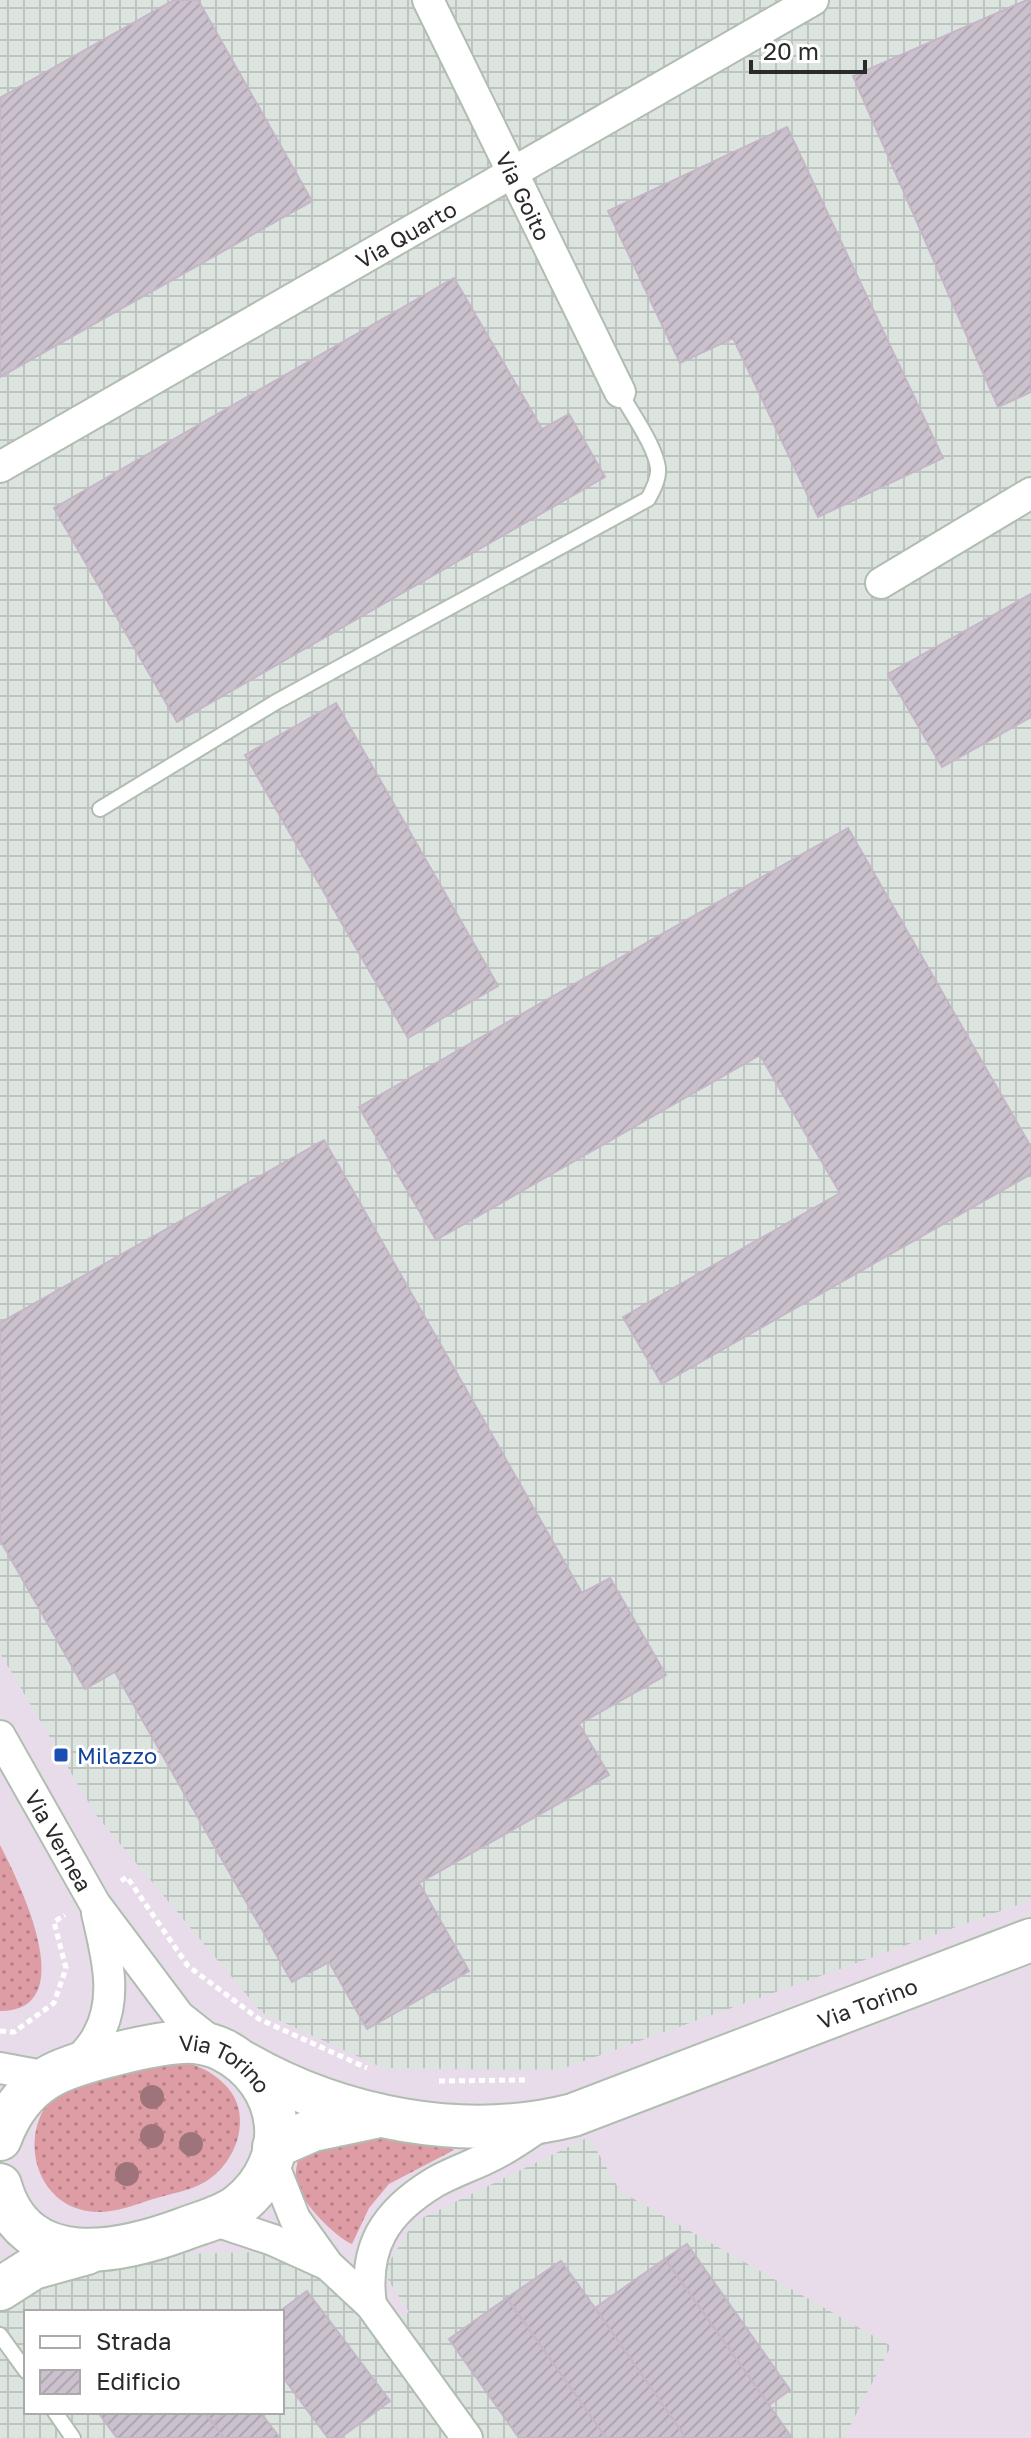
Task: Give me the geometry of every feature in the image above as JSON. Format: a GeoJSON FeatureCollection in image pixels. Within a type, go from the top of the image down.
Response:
{"type":"FeatureCollection","features":[{"type":"Feature","properties":{"kind":"main road","name":"Via Torino"},"geometry":{"type":"LineString","coordinates":[[380,2116],[484,2127],[548,2121],[573,2115],[1031,1940]]}},
{"type":"Feature","properties":{"kind":"main road","name":"Via Torino"},"geometry":{"type":"LineString","coordinates":[[0,2139],[8,2118],[21,2101],[61,2071],[170,2043],[195,2042],[232,2056],[258,2077],[275,2114],[277,2135],[273,2154]]}},
{"type":"Feature","properties":{"kind":"main road"},"geometry":{"type":"LineString","coordinates":[[232,2056],[290,2088],[380,2116]]}},
{"type":"Feature","properties":{"kind":"main road"},"geometry":{"type":"LineString","coordinates":[[0,2289],[33,2268],[59,2259],[146,2243],[210,2219],[240,2205],[260,2183],[273,2154],[313,2130],[380,2116]]}},
{"type":"Feature","properties":{"kind":"main road"},"geometry":{"type":"LineString","coordinates":[[1,2198],[26,2228],[41,2239],[78,2251],[98,2250]]}},
{"type":"Feature","properties":{"kind":"street","name":"Via Goito"},"geometry":{"type":"LineString","coordinates":[[428,0],[620,392]]}},
{"type":"Feature","properties":{"kind":"street","name":"Via Quarto"},"geometry":{"type":"LineString","coordinates":[[0,467],[813,0]]}},
{"type":"Feature","properties":{"kind":"street"},"geometry":{"type":"LineString","coordinates":[[881,583],[1031,493]]}},
{"type":"Feature","properties":{"kind":"street","name":"Via Vernea"},"geometry":{"type":"LineString","coordinates":[[0,1736],[94,1901]]}},
{"type":"Feature","properties":{"kind":"street"},"geometry":{"type":"LineString","coordinates":[[94,1901],[179,2016],[232,2056]]}},
{"type":"Feature","properties":{"kind":"street"},"geometry":{"type":"LineString","coordinates":[[0,2068],[61,2071],[98,2036],[109,2006],[109,1964],[94,1901]]}},
{"type":"Feature","properties":{"kind":"street"},"geometry":{"type":"LineString","coordinates":[[371,2305],[367,2277],[373,2252],[380,2234],[407,2201],[436,2181],[498,2153],[548,2121]]}},
{"type":"Feature","properties":{"kind":"street"},"geometry":{"type":"LineString","coordinates":[[273,2154],[295,2219],[328,2265],[371,2305],[467,2438]]}},
{"type":"Feature","properties":{"kind":"street"},"geometry":{"type":"LineString","coordinates":[[210,2219],[273,2240],[328,2265]]}},
{"type":"Feature","properties":{"kind":"lane"},"geometry":{"type":"LineString","coordinates":[[100,809],[276,702],[648,499],[656,486],[658,469],[649,445],[620,392]]}},
{"type":"Feature","properties":{"kind":"lane"},"geometry":{"type":"LineString","coordinates":[[0,2335],[24,2368]]}},
{"type":"Feature","properties":{"kind":"lane"},"geometry":{"type":"LineString","coordinates":[[56,2414],[73,2438]]}},
{"type":"Feature","properties":{"kind":"path"},"geometry":{"type":"LineString","coordinates":[[0,2031],[14,2032],[54,2003],[66,1968],[54,1922],[94,1901],[127,1877],[188,1966],[259,2019],[380,2074]]}},
{"type":"Feature","properties":{"kind":"path"},"geometry":{"type":"LineString","coordinates":[[425,2081],[532,2080]]}},
{"type":"Feature","properties":{"kind":"shaded area"},"geometry":{"type":"Polygon","coordinates":[[[0,0],[1031,0],[1031,1900],[559,2070],[383,2068],[261,2012],[96,1815],[0,1653],[0,0]]]}},
{"type":"Feature","properties":{"kind":"shaded area"},"geometry":{"type":"Polygon","coordinates":[[[0,1845],[30,1914],[41,1968],[38,1990],[25,2005],[0,2011],[0,1845]]]}},
{"type":"Feature","properties":{"kind":"shaded area"},"geometry":{"type":"Polygon","coordinates":[[[169,2057],[209,2072],[228,2088],[235,2100],[239,2112],[238,2139],[225,2164],[199,2185],[120,2209],[96,2212],[67,2204],[52,2192],[36,2158],[35,2138],[39,2119],[49,2102],[70,2085],[169,2057]]]}},
{"type":"Feature","properties":{"kind":"shaded area"},"geometry":{"type":"Polygon","coordinates":[[[379,2135],[438,2142],[454,2150],[389,2184],[369,2208],[352,2244],[328,2227],[305,2200],[297,2184],[297,2164],[301,2152],[379,2135]]]}},
{"type":"Feature","properties":{"kind":"shaded area"},"geometry":{"type":"Polygon","coordinates":[[[589,2137],[620,2191],[891,2346],[844,2438],[0,2438],[0,2310],[27,2283],[175,2254],[257,2252],[315,2271],[373,2333],[409,2312],[383,2272],[414,2222],[589,2137]]]}},
{"type":"Feature","properties":{"kind":"building"},"geometry":{"type":"Polygon","coordinates":[[[174,0],[198,0],[312,201],[0,377],[0,98],[174,0]]]}},
{"type":"Feature","properties":{"kind":"building"},"geometry":{"type":"Polygon","coordinates":[[[1031,0],[1031,392],[998,407],[853,76],[1031,0]]]}},
{"type":"Feature","properties":{"kind":"building"},"geometry":{"type":"Polygon","coordinates":[[[787,127],[943,458],[818,517],[733,338],[680,363],[608,211],[787,127]]]}},
{"type":"Feature","properties":{"kind":"building"},"geometry":{"type":"Polygon","coordinates":[[[454,278],[542,429],[569,414],[605,477],[177,722],[54,508],[454,278]]]}},
{"type":"Feature","properties":{"kind":"building"},"geometry":{"type":"Polygon","coordinates":[[[1031,594],[1031,717],[942,767],[888,674],[1031,594]]]}},
{"type":"Feature","properties":{"kind":"building"},"geometry":{"type":"Polygon","coordinates":[[[336,703],[498,986],[408,1038],[245,755],[336,703]]]}},
{"type":"Feature","properties":{"kind":"building"},"geometry":{"type":"Polygon","coordinates":[[[848,828],[1031,1147],[1031,1174],[662,1384],[623,1317],[840,1193],[760,1055],[436,1240],[359,1107],[848,828]]]}},
{"type":"Feature","properties":{"kind":"building"},"geometry":{"type":"Polygon","coordinates":[[[324,1140],[582,1593],[610,1578],[666,1675],[579,1724],[609,1775],[419,1883],[469,1971],[367,2029],[329,1962],[292,1982],[115,1672],[85,1689],[0,1540],[0,1323],[324,1140]]]}},
{"type":"Feature","properties":{"kind":"building"},"geometry":{"type":"Polygon","coordinates":[[[687,2244],[790,2390],[769,2405],[665,2259],[687,2244]]]}},
{"type":"Feature","properties":{"kind":"building"},"geometry":{"type":"Polygon","coordinates":[[[665,2259],[792,2438],[686,2438],[595,2308],[665,2259]]]}},
{"type":"Feature","properties":{"kind":"building"},"geometry":{"type":"Polygon","coordinates":[[[561,2261],[686,2438],[606,2438],[507,2298],[561,2261]]]}},
{"type":"Feature","properties":{"kind":"building"},"geometry":{"type":"Polygon","coordinates":[[[307,2291],[390,2401],[340,2438],[328,2438],[284,2379],[282,2310],[307,2291]]]}},
{"type":"Feature","properties":{"kind":"building"},"geometry":{"type":"Polygon","coordinates":[[[507,2298],[606,2438],[519,2438],[449,2339],[507,2298]]]}},
{"type":"Feature","properties":{"kind":"building"},"geometry":{"type":"Polygon","coordinates":[[[99,2414],[206,2414],[224,2438],[117,2438],[99,2414]]]}},
{"type":"Feature","properties":{"kind":"building"},"geometry":{"type":"Polygon","coordinates":[[[206,2414],[224,2414],[213,2423],[206,2414]]]}},
{"type":"Feature","properties":{"kind":"building"},"geometry":{"type":"Polygon","coordinates":[[[224,2414],[262,2414],[280,2438],[224,2438],[213,2423],[224,2414]]]}},
{"type":"Feature","properties":{"kind":"place","name":"Milazzo"},"geometry":{"type":"Point","coordinates":[61,1755]}}]}
